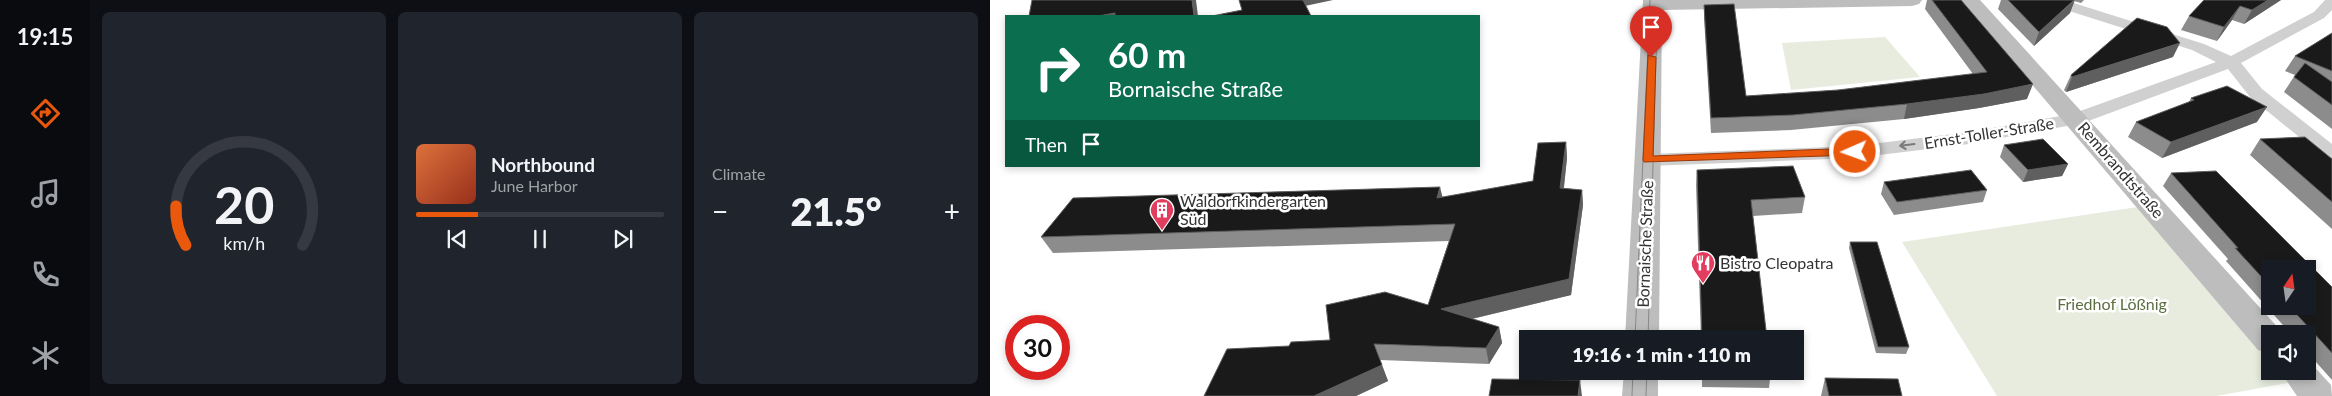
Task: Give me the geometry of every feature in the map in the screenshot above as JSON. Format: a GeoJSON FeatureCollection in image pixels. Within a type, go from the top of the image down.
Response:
{"type":"FeatureCollection","features":[{"type":"Feature","properties":{"kind":"street"},"geometry":{"type":"LineString","coordinates":[[1653,2],[1912,0]]}},
{"type":"Feature","properties":{"kind":"street","name":"Rembrandtstraße"},"geometry":{"type":"LineString","coordinates":[[1970,0],[2076,118],[2261,331]]}},
{"type":"Feature","properties":{"kind":"street"},"geometry":{"type":"LineString","coordinates":[[2048,0],[2198,47],[2232,62],[2256,93],[2332,154]]}},
{"type":"Feature","properties":{"kind":"street","name":"Bornaische Straße"},"geometry":{"type":"LineString","coordinates":[[1642,330],[1653,2]]}},
{"type":"Feature","properties":{"kind":"street","name":"Ernst-Toller-Straße"},"geometry":{"type":"LineString","coordinates":[[1648,160],[1855,152],[1969,138],[2076,118],[2232,62],[2329,8]]}},
{"type":"Feature","properties":{"kind":"street"},"geometry":{"type":"LineString","coordinates":[[1640,396],[1641,380]]}},
{"type":"Feature","properties":{"kind":"street"},"geometry":{"type":"LineString","coordinates":[[2305,380],[2318,396]]}},
{"type":"Feature","properties":{"kind":"green space"},"geometry":{"type":"Polygon","coordinates":[[[1885,37],[1920,77],[1791,90],[1782,43],[1885,37]]]}},
{"type":"Feature","properties":{"kind":"green space","name":"Friedhof Lößnig"},"geometry":{"type":"Polygon","coordinates":[[[2151,205],[2261,331],[2261,380],[2304,380],[2216,396],[1997,396],[1902,242],[2151,205]]]}},
{"type":"Feature","properties":{"kind":"building"},"geometry":{"type":"Polygon","coordinates":[[[1032,0],[1192,0],[1194,15],[1115,15],[1115,13],[1104,15],[1029,15],[1032,0]]]}},
{"type":"Feature","properties":{"kind":"building"},"geometry":{"type":"Polygon","coordinates":[[[1239,0],[1303,0],[1310,15],[1217,15],[1242,10],[1239,0]]]}},
{"type":"Feature","properties":{"kind":"building"},"geometry":{"type":"Polygon","coordinates":[[[1932,0],[1961,0],[2033,84],[1984,94],[1907,104],[1793,115],[1711,118],[1704,5],[1734,4],[1746,96],[1838,90],[1987,72],[1932,0]]]}},
{"type":"Feature","properties":{"kind":"building"},"geometry":{"type":"Polygon","coordinates":[[[2008,0],[2074,0],[2039,32],[2008,0]]]}},
{"type":"Feature","properties":{"kind":"building"},"geometry":{"type":"Polygon","coordinates":[[[2204,0],[2268,0],[2252,10],[2240,6],[2224,27],[2189,16],[2204,0]]]}},
{"type":"Feature","properties":{"kind":"building"},"geometry":{"type":"Polygon","coordinates":[[[2137,18],[2167,27],[2180,43],[2072,77],[2071,75],[2137,18]]]}},
{"type":"Feature","properties":{"kind":"building"},"geometry":{"type":"Polygon","coordinates":[[[2332,33],[2332,71],[2295,56],[2332,33]]]}},
{"type":"Feature","properties":{"kind":"building"},"geometry":{"type":"Polygon","coordinates":[[[2305,63],[2332,82],[2332,105],[2294,77],[2305,63]]]}},
{"type":"Feature","properties":{"kind":"building"},"geometry":{"type":"Polygon","coordinates":[[[2227,86],[2267,107],[2171,142],[2136,122],[2194,100],[2191,98],[2227,86]]]}},
{"type":"Feature","properties":{"kind":"building"},"geometry":{"type":"Polygon","coordinates":[[[2305,137],[2332,159],[2332,202],[2260,139],[2305,137]]]}},
{"type":"Feature","properties":{"kind":"building"},"geometry":{"type":"Polygon","coordinates":[[[2043,139],[2068,164],[2028,170],[2004,145],[2043,139]]]}},
{"type":"Feature","properties":{"kind":"building"},"geometry":{"type":"Polygon","coordinates":[[[1566,142],[1560,188],[1582,190],[1569,279],[1441,309],[1499,327],[1486,348],[1374,344],[1382,365],[1314,396],[1204,396],[1227,349],[1289,346],[1291,342],[1330,340],[1326,305],[1385,292],[1428,305],[1455,224],[1041,237],[1073,198],[1440,187],[1437,198],[1533,181],[1538,143],[1566,142]]]}},
{"type":"Feature","properties":{"kind":"building"},"geometry":{"type":"Polygon","coordinates":[[[1793,166],[1805,197],[1751,200],[1766,330],[1702,330],[1697,170],[1793,166]]]}},
{"type":"Feature","properties":{"kind":"building"},"geometry":{"type":"Polygon","coordinates":[[[1971,170],[1987,190],[1897,202],[1884,182],[1971,170]]]}},
{"type":"Feature","properties":{"kind":"building"},"geometry":{"type":"Polygon","coordinates":[[[2216,171],[2305,260],[2261,260],[2261,276],[2171,173],[2216,171]]]}},
{"type":"Feature","properties":{"kind":"building"},"geometry":{"type":"Polygon","coordinates":[[[1850,242],[1877,242],[1909,347],[1878,347],[1850,242]]]}},
{"type":"Feature","properties":{"kind":"building"},"geometry":{"type":"Polygon","coordinates":[[[2316,271],[2332,287],[2332,353],[2316,336],[2316,325],[2306,325],[2297,315],[2316,315],[2316,271]]]}},
{"type":"Feature","properties":{"kind":"building"},"geometry":{"type":"Polygon","coordinates":[[[1825,378],[1898,379],[1902,396],[1829,396],[1825,378]]]}},
{"type":"Feature","properties":{"kind":"building"},"geometry":{"type":"Polygon","coordinates":[[[1492,379],[1580,380],[1578,396],[1489,396],[1492,379]]]}},
{"type":"Feature","properties":{"kind":"tram line"},"geometry":{"type":"LineString","coordinates":[[1635,330],[1650,0]]}},
{"type":"Feature","properties":{"kind":"tram line"},"geometry":{"type":"LineString","coordinates":[[1648,330],[1657,26]]}},
{"type":"Feature","properties":{"kind":"tram line"},"geometry":{"type":"LineString","coordinates":[[1632,396],[1633,380]]}},
{"type":"Feature","properties":{"kind":"tram line"},"geometry":{"type":"LineString","coordinates":[[1646,396],[1647,380]]}},
{"type":"Feature","properties":{"kind":"place","name":"Waldorfkindergarten Süd"},"geometry":{"type":"Point","coordinates":[1162,231]}},
{"type":"Feature","properties":{"kind":"place","name":"Bistro Cleopatra"},"geometry":{"type":"Point","coordinates":[1703,284]}},
{"type":"Feature","properties":{"kind":"route"},"geometry":{"type":"LineString","coordinates":[[1651,57],[1648,160],[1855,152]]}}]}
